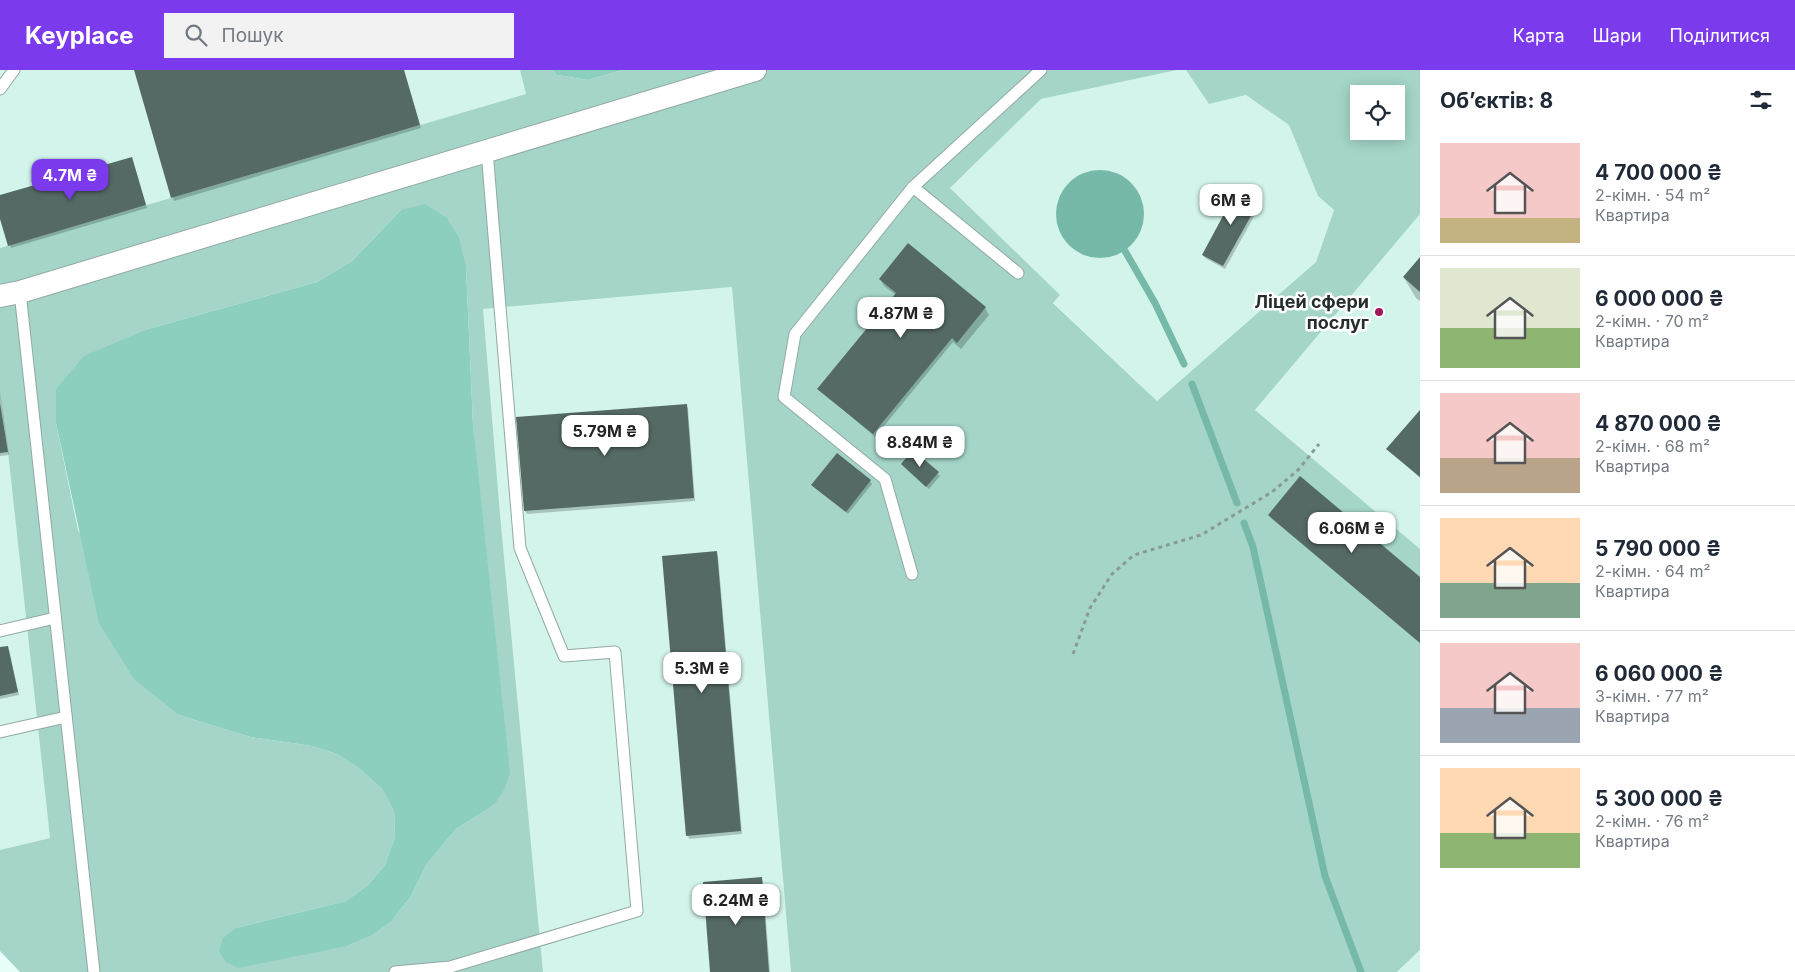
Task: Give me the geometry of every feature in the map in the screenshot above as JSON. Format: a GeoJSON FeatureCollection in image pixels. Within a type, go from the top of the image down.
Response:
{"type":"FeatureCollection","features":[{"type":"Feature","properties":{"kind":"street"},"geometry":{"type":"LineString","coordinates":[[10,294],[756,70]]}},
{"type":"Feature","properties":{"kind":"lane"},"geometry":{"type":"LineString","coordinates":[[0,89],[14,70]]}},
{"type":"Feature","properties":{"kind":"lane"},"geometry":{"type":"LineString","coordinates":[[912,574],[885,479],[784,397],[795,334],[914,187],[1041,70]]}},
{"type":"Feature","properties":{"kind":"lane"},"geometry":{"type":"LineString","coordinates":[[395,972],[450,967],[637,910],[615,652],[564,656],[520,548],[486,151]]}},
{"type":"Feature","properties":{"kind":"lane"},"geometry":{"type":"LineString","coordinates":[[914,187],[1018,273]]}},
{"type":"Feature","properties":{"kind":"lane"},"geometry":{"type":"LineString","coordinates":[[10,294],[55,618],[94,972]]}},
{"type":"Feature","properties":{"kind":"lane"},"geometry":{"type":"LineString","coordinates":[[0,631],[55,618]]}},
{"type":"Feature","properties":{"kind":"lane"},"geometry":{"type":"LineString","coordinates":[[0,732],[66,717]]}},
{"type":"Feature","properties":{"kind":"lane"},"geometry":{"type":"LineString","coordinates":[[450,967],[463,972]]}},
{"type":"Feature","properties":{"kind":"path"},"geometry":{"type":"LineString","coordinates":[[1073,654],[1090,608],[1112,574],[1134,555],[1201,535],[1272,492],[1298,470],[1319,444]]}},
{"type":"Feature","properties":{"kind":"shaded area"},"geometry":{"type":"Polygon","coordinates":[[[0,70],[520,70],[527,94],[0,248],[0,70]]]}},
{"type":"Feature","properties":{"kind":"shaded area"},"geometry":{"type":"Polygon","coordinates":[[[520,70],[553,70],[557,75],[588,80],[622,70],[1177,70],[1041,99],[950,188],[1060,295],[1053,303],[1157,401],[1316,262],[1334,210],[1318,196],[1289,125],[1246,95],[1209,104],[1186,70],[1420,70],[1420,214],[1255,410],[1420,549],[1420,950],[1397,972],[791,972],[732,287],[483,309],[500,514],[543,972],[20,972],[0,951],[0,850],[50,838],[8,452],[0,395],[0,248],[526,94],[520,70]],[[401,210],[352,261],[317,282],[148,329],[56,389],[56,423],[78,530],[179,715],[250,737],[312,746],[337,754],[360,769],[382,789],[394,811],[395,837],[385,865],[368,885],[346,901],[236,928],[347,946],[371,936],[391,922],[411,896],[427,864],[456,829],[494,805],[466,267],[401,210]]]}},
{"type":"Feature","properties":{"kind":"shaded area"},"geometry":{"type":"Polygon","coordinates":[[[553,70],[622,70],[588,80],[557,75],[553,70]]]}},
{"type":"Feature","properties":{"kind":"shaded area"},"geometry":{"type":"Polygon","coordinates":[[[1177,70],[1186,70],[1209,104],[1246,95],[1289,125],[1318,196],[1334,210],[1316,262],[1157,401],[1053,302],[1059,296],[950,188],[1041,99],[1177,70]]]}},
{"type":"Feature","properties":{"kind":"shaded area"},"geometry":{"type":"Polygon","coordinates":[[[1100,170],[1117,173],[1125,177],[1137,189],[1141,197],[1144,214],[1141,231],[1137,239],[1125,251],[1117,255],[1100,258],[1083,255],[1075,251],[1063,239],[1059,231],[1056,214],[1059,197],[1063,189],[1075,177],[1083,173],[1100,170]]]}},
{"type":"Feature","properties":{"kind":"shaded area"},"geometry":{"type":"Polygon","coordinates":[[[425,204],[447,218],[459,238],[466,267],[473,425],[510,773],[504,790],[494,805],[456,829],[427,864],[411,896],[391,922],[371,936],[347,946],[238,968],[226,962],[219,951],[223,938],[236,928],[346,901],[368,885],[385,865],[395,837],[394,811],[382,789],[360,769],[337,754],[312,746],[250,737],[179,715],[134,679],[99,623],[56,423],[56,389],[84,356],[148,329],[317,282],[352,261],[401,210],[425,204]]]}},
{"type":"Feature","properties":{"kind":"shaded area","name":"Ліцей сфери послуг"},"geometry":{"type":"Polygon","coordinates":[[[1420,214],[1420,549],[1255,410],[1420,214]]]}},
{"type":"Feature","properties":{"kind":"shaded area"},"geometry":{"type":"Polygon","coordinates":[[[732,287],[791,972],[543,972],[500,514],[483,309],[732,287]]]}},
{"type":"Feature","properties":{"kind":"shaded area"},"geometry":{"type":"Polygon","coordinates":[[[0,395],[8,452],[50,838],[0,850],[0,395]]]}},
{"type":"Feature","properties":{"kind":"shaded area"},"geometry":{"type":"Polygon","coordinates":[[[1420,950],[1420,972],[1398,972],[1420,950]]]}},
{"type":"Feature","properties":{"kind":"building"},"geometry":{"type":"Polygon","coordinates":[[[134,70],[404,70],[420,125],[171,198],[134,70]]]}},
{"type":"Feature","properties":{"kind":"building"},"geometry":{"type":"Polygon","coordinates":[[[132,157],[146,205],[8,246],[0,219],[0,195],[132,157]]]}},
{"type":"Feature","properties":{"kind":"building"},"geometry":{"type":"Polygon","coordinates":[[[1239,186],[1261,198],[1223,266],[1202,255],[1239,186]]]}},
{"type":"Feature","properties":{"kind":"building"},"geometry":{"type":"Polygon","coordinates":[[[908,243],[986,307],[957,343],[952,338],[873,434],[817,389],[896,293],[879,279],[908,243]]]}},
{"type":"Feature","properties":{"kind":"building"},"geometry":{"type":"Polygon","coordinates":[[[1420,257],[1420,292],[1403,277],[1420,257]]]}},
{"type":"Feature","properties":{"kind":"building"},"geometry":{"type":"Polygon","coordinates":[[[0,403],[8,452],[0,453],[0,403]]]}},
{"type":"Feature","properties":{"kind":"building"},"geometry":{"type":"Polygon","coordinates":[[[687,404],[694,498],[524,511],[516,417],[687,404]]]}},
{"type":"Feature","properties":{"kind":"building"},"geometry":{"type":"Polygon","coordinates":[[[1420,410],[1420,477],[1386,449],[1420,410]]]}},
{"type":"Feature","properties":{"kind":"building"},"geometry":{"type":"Polygon","coordinates":[[[913,450],[939,472],[926,487],[901,464],[913,450]]]}},
{"type":"Feature","properties":{"kind":"building"},"geometry":{"type":"Polygon","coordinates":[[[837,453],[871,480],[846,512],[811,485],[837,453]]]}},
{"type":"Feature","properties":{"kind":"building"},"geometry":{"type":"Polygon","coordinates":[[[1300,476],[1420,577],[1420,643],[1268,515],[1300,476]]]}},
{"type":"Feature","properties":{"kind":"building"},"geometry":{"type":"Polygon","coordinates":[[[717,551],[741,831],[686,836],[662,556],[717,551]]]}},
{"type":"Feature","properties":{"kind":"building"},"geometry":{"type":"Polygon","coordinates":[[[8,646],[18,692],[0,696],[0,647],[8,646]]]}},
{"type":"Feature","properties":{"kind":"building"},"geometry":{"type":"Polygon","coordinates":[[[762,877],[769,972],[710,972],[703,882],[762,877]]]}},
{"type":"Feature","properties":{"kind":"waterway"},"geometry":{"type":"LineString","coordinates":[[1125,251],[1155,303],[1184,364]]}},
{"type":"Feature","properties":{"kind":"waterway"},"geometry":{"type":"LineString","coordinates":[[1192,384],[1237,503]]}},
{"type":"Feature","properties":{"kind":"waterway"},"geometry":{"type":"LineString","coordinates":[[1244,523],[1253,547],[1325,876],[1361,972]]}},
{"type":"Feature","properties":{"kind":"place","name":"Ліцей сфери послуг"},"geometry":{"type":"Point","coordinates":[1379,312]}}]}
